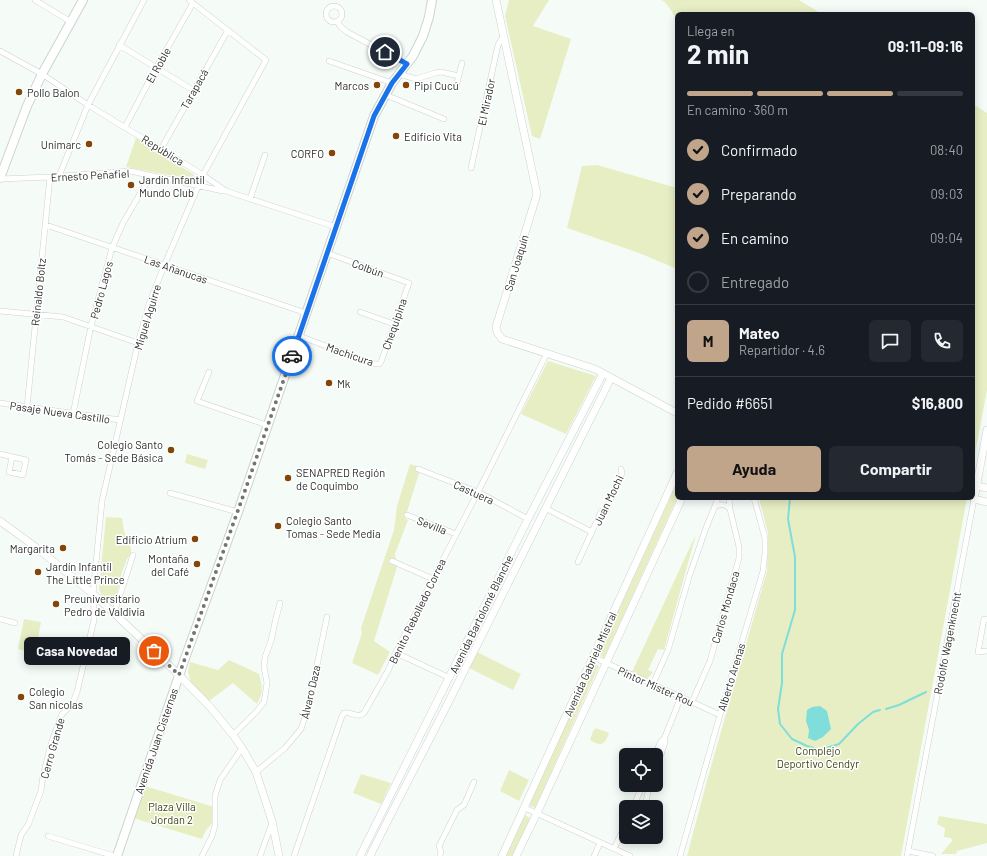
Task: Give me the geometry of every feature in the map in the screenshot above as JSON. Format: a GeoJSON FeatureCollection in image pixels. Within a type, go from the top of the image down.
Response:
{"type":"FeatureCollection","features":[{"type":"Feature","properties":{"kind":"main road"},"geometry":{"type":"LineString","coordinates":[[0,178],[27,106],[42,74],[83,0]]}},
{"type":"Feature","properties":{"kind":"main road","name":"Avenida Juan Cisternas"},"geometry":{"type":"LineString","coordinates":[[115,856],[238,512],[374,116],[392,83],[413,56],[429,17],[432,0]]}},
{"type":"Feature","properties":{"kind":"main road","name":"San Joaquín"},"geometry":{"type":"LineString","coordinates":[[496,0],[537,194],[496,327],[497,332],[502,339],[595,369],[675,412]]}},
{"type":"Feature","properties":{"kind":"main road","name":"Avenida Bartolomé Blanche"},"geometry":{"type":"LineString","coordinates":[[360,856],[602,373]]}},
{"type":"Feature","properties":{"kind":"main road","name":"Avenida Bartolomé Blanche"},"geometry":{"type":"LineString","coordinates":[[370,856],[611,378]]}},
{"type":"Feature","properties":{"kind":"main road","name":"Rodolfo Wagenknecht"},"geometry":{"type":"LineString","coordinates":[[975,495],[987,430]]}},
{"type":"Feature","properties":{"kind":"main road","name":"Avenida Gabriela Mistral"},"geometry":{"type":"LineString","coordinates":[[502,856],[675,477]]}},
{"type":"Feature","properties":{"kind":"main road"},"geometry":{"type":"LineString","coordinates":[[977,486],[987,488]]}},
{"type":"Feature","properties":{"kind":"main road"},"geometry":{"type":"LineString","coordinates":[[975,499],[987,502]]}},
{"type":"Feature","properties":{"kind":"main road","name":"Avenida Gabriela Mistral"},"geometry":{"type":"LineString","coordinates":[[516,856],[681,500]]}},
{"type":"Feature","properties":{"kind":"main road"},"geometry":{"type":"LineString","coordinates":[[0,521],[37,548],[93,594],[212,708],[242,748],[256,772],[272,821],[279,856]]}},
{"type":"Feature","properties":{"kind":"main road"},"geometry":{"type":"LineString","coordinates":[[386,804],[394,807]]}},
{"type":"Feature","properties":{"kind":"street"},"geometry":{"type":"LineString","coordinates":[[35,0],[71,22]]}},
{"type":"Feature","properties":{"kind":"street"},"geometry":{"type":"LineString","coordinates":[[59,176],[88,105],[144,0]]}},
{"type":"Feature","properties":{"kind":"street"},"geometry":{"type":"LineString","coordinates":[[191,1],[228,30]]}},
{"type":"Feature","properties":{"kind":"street","name":"El Roble"},"geometry":{"type":"LineString","coordinates":[[125,127],[191,1]]}},
{"type":"Feature","properties":{"kind":"street"},"geometry":{"type":"LineString","coordinates":[[337,21],[347,32],[407,64]]}},
{"type":"Feature","properties":{"kind":"street","name":"Miguel Aguirre"},"geometry":{"type":"LineString","coordinates":[[93,594],[102,500],[138,343],[149,304],[203,175],[266,60],[228,30]]}},
{"type":"Feature","properties":{"kind":"street","name":"Tarapacá"},"geometry":{"type":"LineString","coordinates":[[161,149],[228,30]]}},
{"type":"Feature","properties":{"kind":"street","name":"El Mirador"},"geometry":{"type":"LineString","coordinates":[[472,168],[498,44],[503,36]]}},
{"type":"Feature","properties":{"kind":"street"},"geometry":{"type":"LineString","coordinates":[[119,45],[193,90]]}},
{"type":"Feature","properties":{"kind":"street","name":"República"},"geometry":{"type":"LineString","coordinates":[[0,51],[42,74],[88,105],[203,175],[226,191],[336,227]]}},
{"type":"Feature","properties":{"kind":"street"},"geometry":{"type":"LineString","coordinates":[[330,61],[392,83]]}},
{"type":"Feature","properties":{"kind":"street"},"geometry":{"type":"LineString","coordinates":[[456,87],[462,63]]}},
{"type":"Feature","properties":{"kind":"street"},"geometry":{"type":"LineString","coordinates":[[399,74],[416,79],[441,72],[459,76]]}},
{"type":"Feature","properties":{"kind":"street"},"geometry":{"type":"LineString","coordinates":[[386,95],[444,119]]}},
{"type":"Feature","properties":{"kind":"street"},"geometry":{"type":"LineString","coordinates":[[250,199],[265,155]]}},
{"type":"Feature","properties":{"kind":"street","name":"Ernesto Peñafiel"},"geometry":{"type":"LineString","coordinates":[[0,178],[50,177],[130,171],[226,191]]}},
{"type":"Feature","properties":{"kind":"street","name":"Pedro Lagos"},"geometry":{"type":"LineString","coordinates":[[73,414],[91,326],[112,248],[123,223],[150,175]]}},
{"type":"Feature","properties":{"kind":"street","name":"Reinaldo Boltz"},"geometry":{"type":"LineString","coordinates":[[27,407],[50,177]]}},
{"type":"Feature","properties":{"kind":"street","name":"Las Añanucas"},"geometry":{"type":"LineString","coordinates":[[46,225],[306,314]]}},
{"type":"Feature","properties":{"kind":"street","name":"Colbún"},"geometry":{"type":"LineString","coordinates":[[327,253],[409,283]]}},
{"type":"Feature","properties":{"kind":"street","name":"Chequipina"},"geometry":{"type":"LineString","coordinates":[[378,364],[381,362],[409,283]]}},
{"type":"Feature","properties":{"kind":"street"},"geometry":{"type":"LineString","coordinates":[[0,311],[63,317],[138,343]]}},
{"type":"Feature","properties":{"kind":"street"},"geometry":{"type":"LineString","coordinates":[[360,312],[394,324]]}},
{"type":"Feature","properties":{"kind":"street","name":"Machicura"},"geometry":{"type":"LineString","coordinates":[[299,336],[378,364]]}},
{"type":"Feature","properties":{"kind":"street","name":"Benito Rebolledo Correa"},"geometry":{"type":"LineString","coordinates":[[294,856],[342,716],[344,713],[348,712],[358,716],[362,716],[364,713],[478,492],[547,353]]}},
{"type":"Feature","properties":{"kind":"street"},"geometry":{"type":"LineString","coordinates":[[209,372],[197,402],[267,426]]}},
{"type":"Feature","properties":{"kind":"street","name":"Pasaje Nueva Castillo"},"geometry":{"type":"LineString","coordinates":[[0,403],[120,420]]}},
{"type":"Feature","properties":{"kind":"street"},"geometry":{"type":"LineString","coordinates":[[0,454],[12,457]]}},
{"type":"Feature","properties":{"kind":"street","name":"Juan Mochi"},"geometry":{"type":"LineString","coordinates":[[578,562],[602,512],[606,509],[622,473],[621,468]]}},
{"type":"Feature","properties":{"kind":"street","name":"Castuera"},"geometry":{"type":"LineString","coordinates":[[418,469],[478,492],[528,519]]}},
{"type":"Feature","properties":{"kind":"street"},"geometry":{"type":"LineString","coordinates":[[170,493],[238,512]]}},
{"type":"Feature","properties":{"kind":"street"},"geometry":{"type":"LineString","coordinates":[[653,684],[668,650],[689,577],[717,500]]}},
{"type":"Feature","properties":{"kind":"street","name":"Carlos Mondaca"},"geometry":{"type":"LineString","coordinates":[[692,702],[710,661],[739,558],[739,547],[729,500]]}},
{"type":"Feature","properties":{"kind":"street","name":"Alberto Arenas"},"geometry":{"type":"LineString","coordinates":[[680,856],[763,571],[765,538],[755,500]]}},
{"type":"Feature","properties":{"kind":"street","name":"Rodolfo Wagenknecht"},"geometry":{"type":"LineString","coordinates":[[908,854],[974,500]]}},
{"type":"Feature","properties":{"kind":"street"},"geometry":{"type":"LineString","coordinates":[[715,506],[721,504],[726,505],[730,509]]}},
{"type":"Feature","properties":{"kind":"street","name":"Juan Mochi"},"geometry":{"type":"LineString","coordinates":[[545,508],[592,532]]}},
{"type":"Feature","properties":{"kind":"street","name":"Sevilla"},"geometry":{"type":"LineString","coordinates":[[407,515],[456,534]]}},
{"type":"Feature","properties":{"kind":"street"},"geometry":{"type":"LineString","coordinates":[[114,613],[133,555]]}},
{"type":"Feature","properties":{"kind":"street"},"geometry":{"type":"LineString","coordinates":[[392,561],[433,579]]}},
{"type":"Feature","properties":{"kind":"street","name":"Cerro Grande"},"geometry":{"type":"LineString","coordinates":[[16,856],[21,835],[28,824],[41,791],[43,776],[52,741],[62,714],[72,705],[77,692],[94,620],[93,594]]}},
{"type":"Feature","properties":{"kind":"street"},"geometry":{"type":"LineString","coordinates":[[233,735],[258,711],[264,702],[267,683],[264,657],[271,641],[280,603]]}},
{"type":"Feature","properties":{"kind":"street","name":"Álvaro Daza"},"geometry":{"type":"LineString","coordinates":[[256,772],[284,748],[301,729],[308,708],[327,617]]}},
{"type":"Feature","properties":{"kind":"street"},"geometry":{"type":"LineString","coordinates":[[0,620],[15,623]]}},
{"type":"Feature","properties":{"kind":"street"},"geometry":{"type":"LineString","coordinates":[[987,620],[984,620],[978,652],[987,651]]}},
{"type":"Feature","properties":{"kind":"street"},"geometry":{"type":"LineString","coordinates":[[396,653],[450,678]]}},
{"type":"Feature","properties":{"kind":"street","name":"Pintor Mister Rou"},"geometry":{"type":"LineString","coordinates":[[593,657],[720,715]]}},
{"type":"Feature","properties":{"kind":"street"},"geometry":{"type":"LineString","coordinates":[[658,748],[661,741],[664,739],[681,697]]}},
{"type":"Feature","properties":{"kind":"street"},"geometry":{"type":"LineString","coordinates":[[663,748],[665,742],[664,739]]}},
{"type":"Feature","properties":{"kind":"street"},"geometry":{"type":"LineString","coordinates":[[202,856],[212,836],[215,825],[215,796],[220,780],[242,748]]}},
{"type":"Feature","properties":{"kind":"street"},"geometry":{"type":"LineString","coordinates":[[440,856],[441,852],[439,846],[457,810],[464,805],[474,782]]}},
{"type":"Feature","properties":{"kind":"street"},"geometry":{"type":"LineString","coordinates":[[636,800],[641,789],[643,788],[648,792],[646,800]]}},
{"type":"Feature","properties":{"kind":"street"},"geometry":{"type":"LineString","coordinates":[[525,808],[630,856]]}},
{"type":"Feature","properties":{"kind":"street"},"geometry":{"type":"LineString","coordinates":[[260,856],[272,821]]}},
{"type":"Feature","properties":{"kind":"street"},"geometry":{"type":"LineString","coordinates":[[48,836],[115,856]]}},
{"type":"Feature","properties":{"kind":"street"},"geometry":{"type":"LineString","coordinates":[[614,849],[619,839]]}},
{"type":"Feature","properties":{"kind":"street"},"geometry":{"type":"LineString","coordinates":[[594,856],[600,843]]}},
{"type":"Feature","properties":{"kind":"street"},"geometry":{"type":"LineString","coordinates":[[908,854],[933,856]]}},
{"type":"Feature","properties":{"kind":"green space"},"geometry":{"type":"Polygon","coordinates":[[[509,0],[549,0],[533,26],[571,39],[540,139],[532,136],[505,16],[509,0]]]}},
{"type":"Feature","properties":{"kind":"green space"},"geometry":{"type":"Polygon","coordinates":[[[661,0],[799,0],[819,12],[675,12],[675,16],[665,2],[661,0]]]}},
{"type":"Feature","properties":{"kind":"green space"},"geometry":{"type":"Polygon","coordinates":[[[975,105],[987,113],[987,390],[975,453],[975,105]]]}},
{"type":"Feature","properties":{"kind":"green space"},"geometry":{"type":"Polygon","coordinates":[[[136,138],[193,174],[195,180],[126,167],[136,138]]]}},
{"type":"Feature","properties":{"kind":"green space"},"geometry":{"type":"Polygon","coordinates":[[[597,165],[675,187],[675,268],[639,253],[567,228],[582,166],[597,165]]]}},
{"type":"Feature","properties":{"kind":"green space"},"geometry":{"type":"Polygon","coordinates":[[[548,361],[596,376],[566,434],[521,414],[548,361]]]}},
{"type":"Feature","properties":{"kind":"green space"},"geometry":{"type":"Polygon","coordinates":[[[187,454],[208,460],[205,469],[185,463],[187,454]]]}},
{"type":"Feature","properties":{"kind":"green space"},"geometry":{"type":"Polygon","coordinates":[[[410,464],[421,467],[405,518],[408,520],[395,554],[397,567],[374,641],[390,652],[378,675],[352,663],[362,633],[361,628],[394,530],[397,506],[410,464]]]}},
{"type":"Feature","properties":{"kind":"green space"},"geometry":{"type":"Polygon","coordinates":[[[675,487],[676,500],[604,658],[598,655],[675,487]]]}},
{"type":"Feature","properties":{"kind":"green space","name":"Complejo Deportivo Cendyr"},"geometry":{"type":"Polygon","coordinates":[[[760,500],[967,500],[901,856],[687,856],[767,571],[768,533],[760,500]]]}},
{"type":"Feature","properties":{"kind":"green space"},"geometry":{"type":"Polygon","coordinates":[[[106,517],[122,518],[124,531],[131,549],[131,553],[122,572],[114,606],[102,597],[99,588],[106,517]]]}},
{"type":"Feature","properties":{"kind":"green space"},"geometry":{"type":"Polygon","coordinates":[[[696,534],[664,650],[658,649],[648,670],[653,672],[646,678],[632,672],[696,534]]]}},
{"type":"Feature","properties":{"kind":"green space"},"geometry":{"type":"Polygon","coordinates":[[[24,619],[41,622],[35,653],[18,649],[24,619]]]}},
{"type":"Feature","properties":{"kind":"green space"},"geometry":{"type":"Polygon","coordinates":[[[477,652],[521,674],[513,690],[469,668],[477,652]]]}},
{"type":"Feature","properties":{"kind":"green space"},"geometry":{"type":"Polygon","coordinates":[[[229,660],[259,674],[262,689],[261,696],[257,704],[233,683],[209,701],[191,683],[188,672],[190,662],[218,670],[229,660]]]}},
{"type":"Feature","properties":{"kind":"green space"},"geometry":{"type":"Polygon","coordinates":[[[594,663],[599,666],[535,808],[529,805],[594,663]]]}},
{"type":"Feature","properties":{"kind":"green space"},"geometry":{"type":"Polygon","coordinates":[[[596,728],[609,733],[606,740],[602,744],[597,744],[590,740],[593,731],[596,728]]]}},
{"type":"Feature","properties":{"kind":"green space"},"geometry":{"type":"Polygon","coordinates":[[[509,770],[529,780],[519,801],[500,791],[509,770]]]}},
{"type":"Feature","properties":{"kind":"green space"},"geometry":{"type":"Polygon","coordinates":[[[361,774],[391,783],[381,804],[353,793],[361,774]]]}},
{"type":"Feature","properties":{"kind":"green space","name":"Plaza Villa Jordan 2"},"geometry":{"type":"Polygon","coordinates":[[[145,786],[214,807],[214,821],[206,830],[202,839],[133,818],[145,786]]]}},
{"type":"Feature","properties":{"kind":"green space"},"geometry":{"type":"Polygon","coordinates":[[[525,815],[530,818],[513,856],[506,856],[525,815]]]}},
{"type":"Feature","properties":{"kind":"green space"},"geometry":{"type":"Polygon","coordinates":[[[939,816],[987,824],[987,843],[957,851],[956,854],[941,854],[952,841],[951,838],[944,837],[945,828],[937,824],[939,816]]]}},
{"type":"Feature","properties":{"kind":"water"},"geometry":{"type":"Polygon","coordinates":[[[820,706],[827,711],[831,729],[823,737],[815,741],[808,738],[809,730],[806,721],[807,710],[812,707],[820,706]]]}},
{"type":"Feature","properties":{"kind":"waterway"},"geometry":{"type":"LineString","coordinates":[[790,500],[788,519],[795,557],[795,610],[782,654],[782,683],[778,709],[780,724],[792,739],[820,750],[839,744],[858,724],[873,712],[880,710]]}},
{"type":"Feature","properties":{"kind":"waterway"},"geometry":{"type":"LineString","coordinates":[[886,709],[899,705],[926,692]]}},
{"type":"Feature","properties":{"kind":"way so far"},"geometry":{"type":"LineString","coordinates":[[154,651],[179,675],[292,356]]}},
{"type":"Feature","properties":{"kind":"place","name":"Marcos"},"geometry":{"type":"Point","coordinates":[377,85]}},
{"type":"Feature","properties":{"kind":"place","name":"Pipi Cucú"},"geometry":{"type":"Point","coordinates":[406,85]}},
{"type":"Feature","properties":{"kind":"place","name":"Pollo Balon"},"geometry":{"type":"Point","coordinates":[19,92]}},
{"type":"Feature","properties":{"kind":"place","name":"Edificio Vita"},"geometry":{"type":"Point","coordinates":[396,136]}},
{"type":"Feature","properties":{"kind":"place","name":"Unimarc"},"geometry":{"type":"Point","coordinates":[89,144]}},
{"type":"Feature","properties":{"kind":"place","name":"CORFO"},"geometry":{"type":"Point","coordinates":[332,153]}},
{"type":"Feature","properties":{"kind":"place","name":"Jardín Infantil Mundo Club"},"geometry":{"type":"Point","coordinates":[131,185]}},
{"type":"Feature","properties":{"kind":"place","name":"Mk"},"geometry":{"type":"Point","coordinates":[329,383]}},
{"type":"Feature","properties":{"kind":"place","name":"Colegio Santo Tomás - Sede Básica"},"geometry":{"type":"Point","coordinates":[171,450]}},
{"type":"Feature","properties":{"kind":"place","name":"SENAPRED Región de Coquimbo"},"geometry":{"type":"Point","coordinates":[288,478]}},
{"type":"Feature","properties":{"kind":"place","name":"Colegio Santo Tomas - Sede Media"},"geometry":{"type":"Point","coordinates":[278,526]}},
{"type":"Feature","properties":{"kind":"place","name":"Edificio Atrium"},"geometry":{"type":"Point","coordinates":[195,539]}},
{"type":"Feature","properties":{"kind":"place","name":"Margarita"},"geometry":{"type":"Point","coordinates":[63,548]}},
{"type":"Feature","properties":{"kind":"place","name":"Montaña del Café"},"geometry":{"type":"Point","coordinates":[197,564]}},
{"type":"Feature","properties":{"kind":"place","name":"Jardín Infantil The Little Prince"},"geometry":{"type":"Point","coordinates":[38,572]}},
{"type":"Feature","properties":{"kind":"place","name":"Preuniversitario Pedro de Valdivia"},"geometry":{"type":"Point","coordinates":[56,604]}},
{"type":"Feature","properties":{"kind":"place","name":"Casa Novedad"},"geometry":{"type":"Point","coordinates":[154,651]}},
{"type":"Feature","properties":{"kind":"place","name":"Colegio San nicolas"},"geometry":{"type":"Point","coordinates":[21,697]}},
{"type":"Feature","properties":{"kind":"route"},"geometry":{"type":"LineString","coordinates":[[292,356],[374,116],[392,83],[407,64],[385,52]]}}]}
